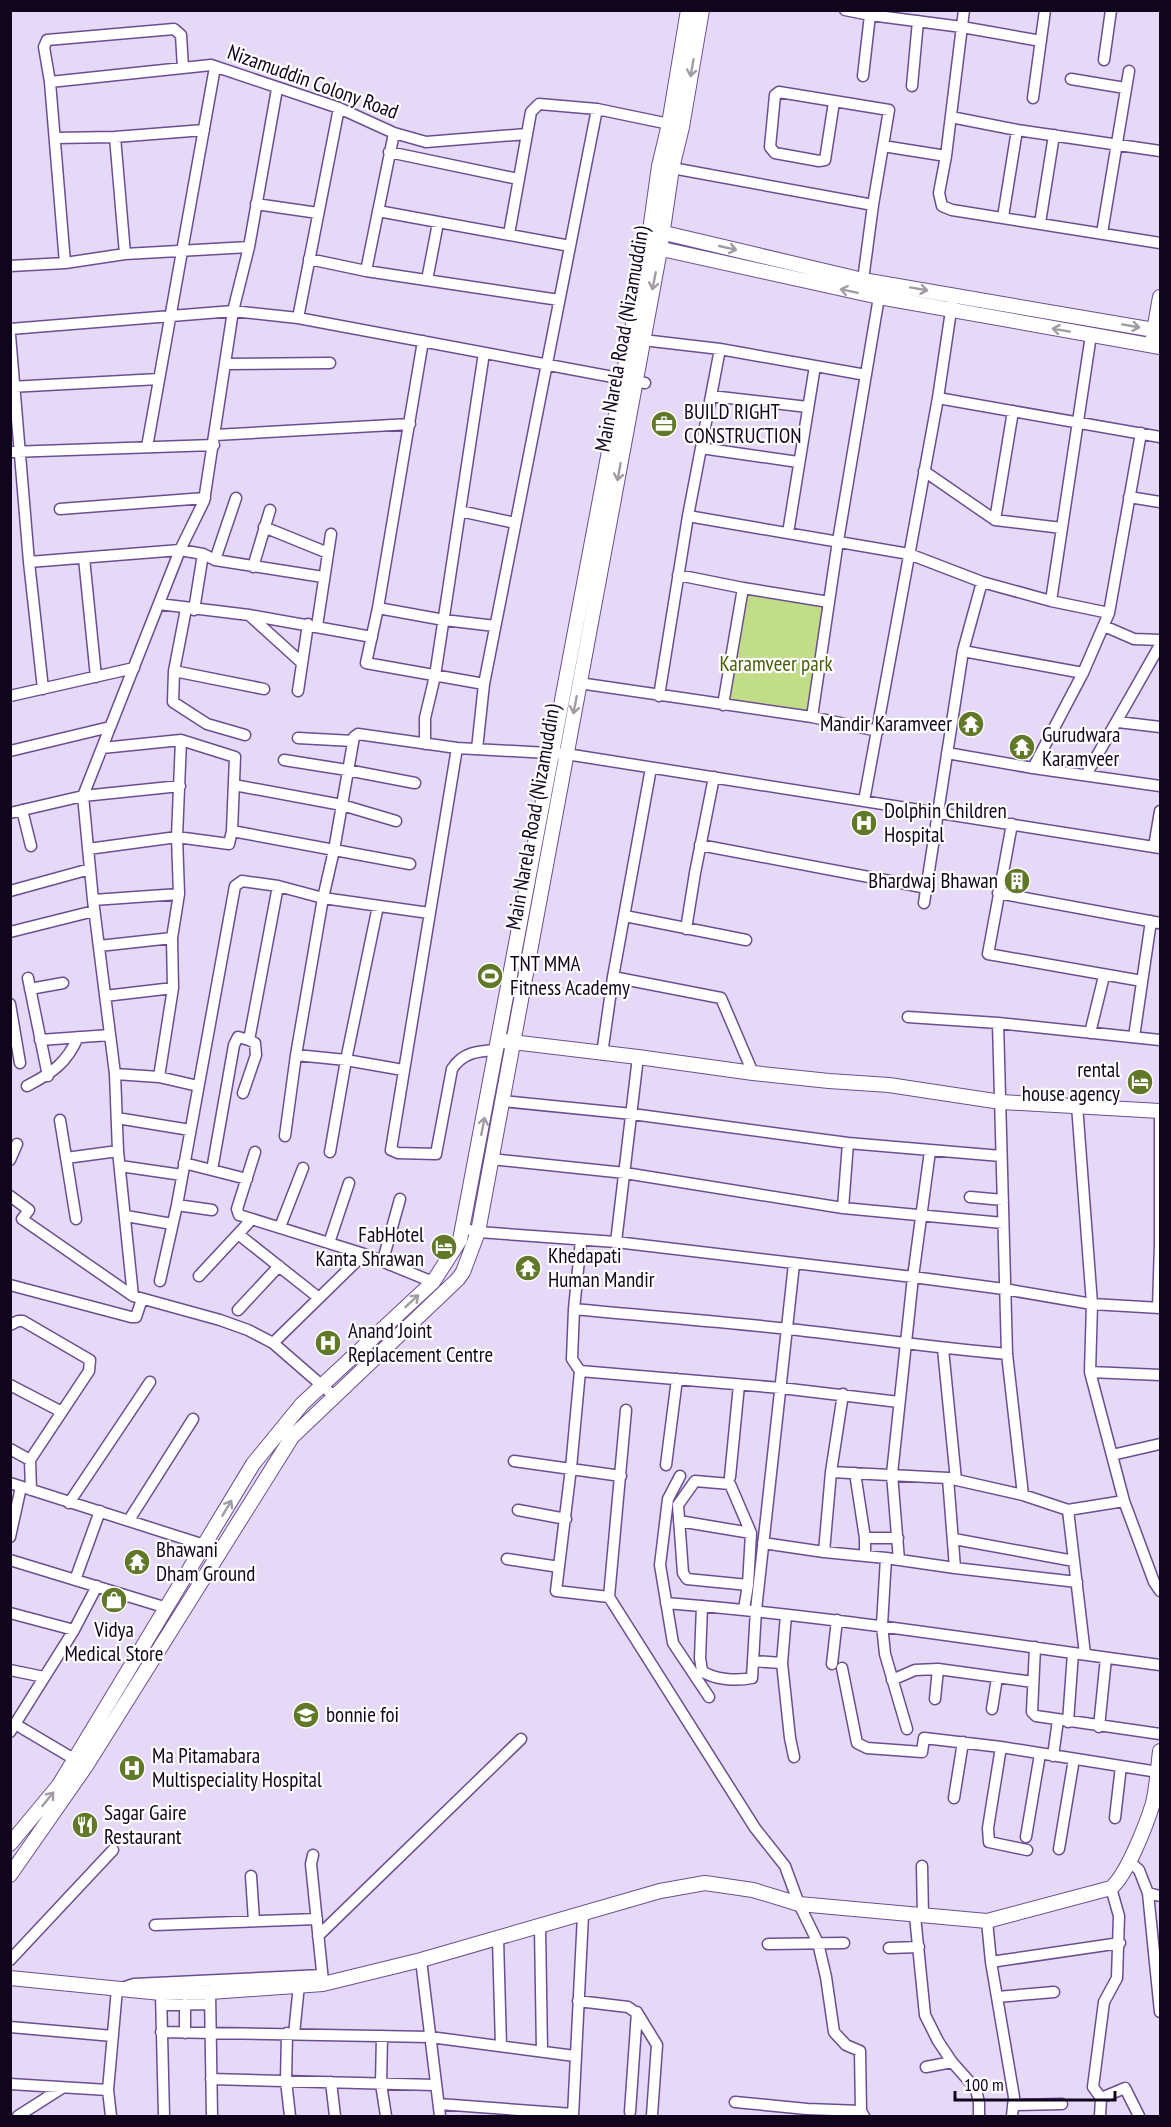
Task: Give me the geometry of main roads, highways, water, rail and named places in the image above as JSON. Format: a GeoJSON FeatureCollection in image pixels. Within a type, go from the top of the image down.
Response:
{"type":"FeatureCollection","features":[{"type":"Feature","properties":{"kind":"place","name":"BUILD RIGHT CONSTRUCTION"},"geometry":{"type":"Point","coordinates":[664,424]}},
{"type":"Feature","properties":{"kind":"place","name":"Mandir Karamveer"},"geometry":{"type":"Point","coordinates":[971,724]}},
{"type":"Feature","properties":{"kind":"place","name":"Gurudwara Karamveer"},"geometry":{"type":"Point","coordinates":[1022,747]}},
{"type":"Feature","properties":{"kind":"place","name":"Dolphin Children Hospital"},"geometry":{"type":"Point","coordinates":[864,823]}},
{"type":"Feature","properties":{"kind":"place","name":"Bhardwaj Bhawan"},"geometry":{"type":"Point","coordinates":[1017,881]}},
{"type":"Feature","properties":{"kind":"place","name":"TNT MMA Fitness Academy"},"geometry":{"type":"Point","coordinates":[490,976]}},
{"type":"Feature","properties":{"kind":"place","name":"rental house agency"},"geometry":{"type":"Point","coordinates":[1140,1082]}},
{"type":"Feature","properties":{"kind":"place","name":"FabHotel Kanta Shrawan"},"geometry":{"type":"Point","coordinates":[444,1247]}},
{"type":"Feature","properties":{"kind":"place","name":"Khedapati Human Mandir"},"geometry":{"type":"Point","coordinates":[528,1268]}},
{"type":"Feature","properties":{"kind":"place","name":"Anand Joint Replacement Centre"},"geometry":{"type":"Point","coordinates":[328,1343]}},
{"type":"Feature","properties":{"kind":"place","name":"Bhawani Dham Ground"},"geometry":{"type":"Point","coordinates":[137,1562]}},
{"type":"Feature","properties":{"kind":"place","name":"Vidya Medical Store"},"geometry":{"type":"Point","coordinates":[114,1600]}},
{"type":"Feature","properties":{"kind":"place","name":"bonnie foi"},"geometry":{"type":"Point","coordinates":[306,1715]}},
{"type":"Feature","properties":{"kind":"place","name":"Ma Pitamabara Multispeciality Hospital"},"geometry":{"type":"Point","coordinates":[132,1768]}},
{"type":"Feature","properties":{"kind":"place","name":"Sagar Gaire Restaurant"},"geometry":{"type":"Point","coordinates":[85,1825]}},
{"type":"Feature","properties":{"kind":"park label","name":"Karamveer park"},"geometry":{"type":"Point","coordinates":[776,664]}}]}
